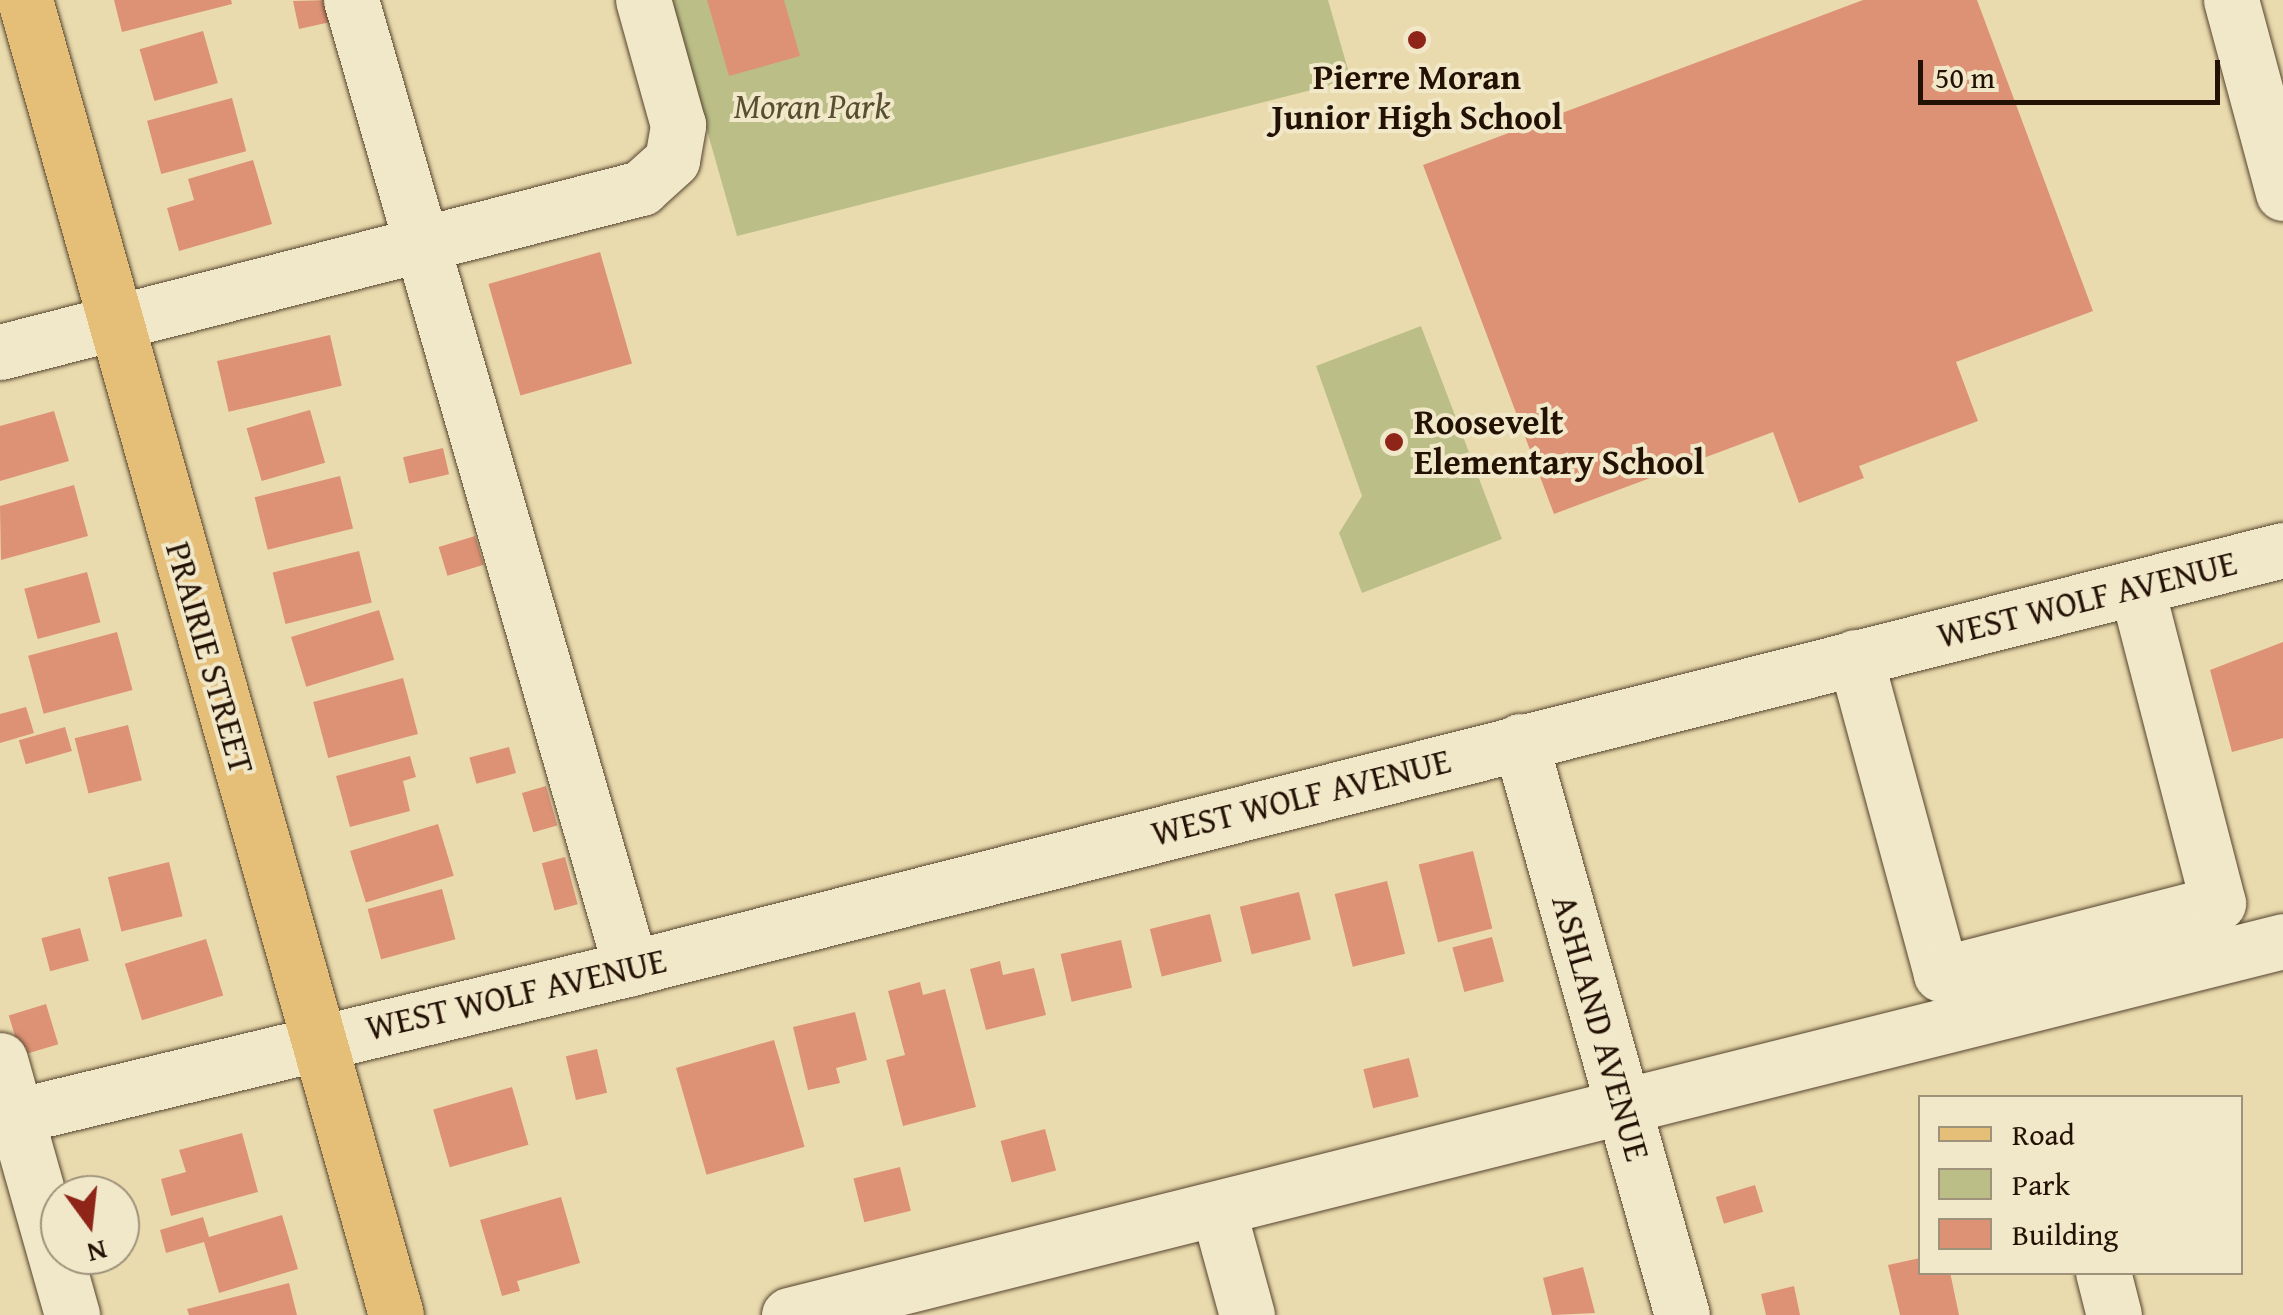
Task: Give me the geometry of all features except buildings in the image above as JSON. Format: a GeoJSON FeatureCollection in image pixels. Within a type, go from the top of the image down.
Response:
{"type":"FeatureCollection","features":[{"type":"Feature","properties":{"kind":"main road","name":"PRAIRIE STREET"},"geometry":{"type":"LineString","coordinates":[[25,0],[396,1315]]}},
{"type":"Feature","properties":{"kind":"street"},"geometry":{"type":"LineString","coordinates":[[351,0],[631,968]]}},
{"type":"Feature","properties":{"kind":"street"},"geometry":{"type":"LineString","coordinates":[[0,352],[642,188],[672,160],[678,126],[643,0]]}},
{"type":"Feature","properties":{"kind":"street"},"geometry":{"type":"LineString","coordinates":[[2231,0],[2283,193]]}},
{"type":"Feature","properties":{"kind":"street","name":"WEST WOLF AVENUE"},"geometry":{"type":"LineString","coordinates":[[8,1118],[631,968],[2283,550]]}},
{"type":"Feature","properties":{"kind":"street"},"geometry":{"type":"LineString","coordinates":[[1855,657],[1941,974],[2218,903],[2136,587]]}},
{"type":"Feature","properties":{"kind":"street","name":"ASHLAND AVENUE"},"geometry":{"type":"LineString","coordinates":[[1520,741],[1682,1315]]}},
{"type":"Feature","properties":{"kind":"street"},"geometry":{"type":"LineString","coordinates":[[790,1315],[2283,942]]}},
{"type":"Feature","properties":{"kind":"street"},"geometry":{"type":"LineString","coordinates":[[0,1060],[8,1118],[72,1315]]}},
{"type":"Feature","properties":{"kind":"street"},"geometry":{"type":"LineString","coordinates":[[1218,1209],[1247,1315]]}},
{"type":"Feature","properties":{"kind":"street"},"geometry":{"type":"LineString","coordinates":[[2104,1275],[2114,1315]]}},
{"type":"Feature","properties":{"kind":"green space","name":"Moran Park"},"geometry":{"type":"Polygon","coordinates":[[[670,0],[1328,0],[1351,80],[737,236],[670,0]]]}},
{"type":"Feature","properties":{"kind":"green space"},"geometry":{"type":"Polygon","coordinates":[[[1421,326],[1502,539],[1362,593],[1339,533],[1362,496],[1316,366],[1421,326]]]}},
{"type":"Feature","properties":{"kind":"place","name":"Pierre Moran Junior High School"},"geometry":{"type":"Point","coordinates":[1417,40]}},
{"type":"Feature","properties":{"kind":"place","name":"Roosevelt Elementary School"},"geometry":{"type":"Point","coordinates":[1394,442]}}]}
